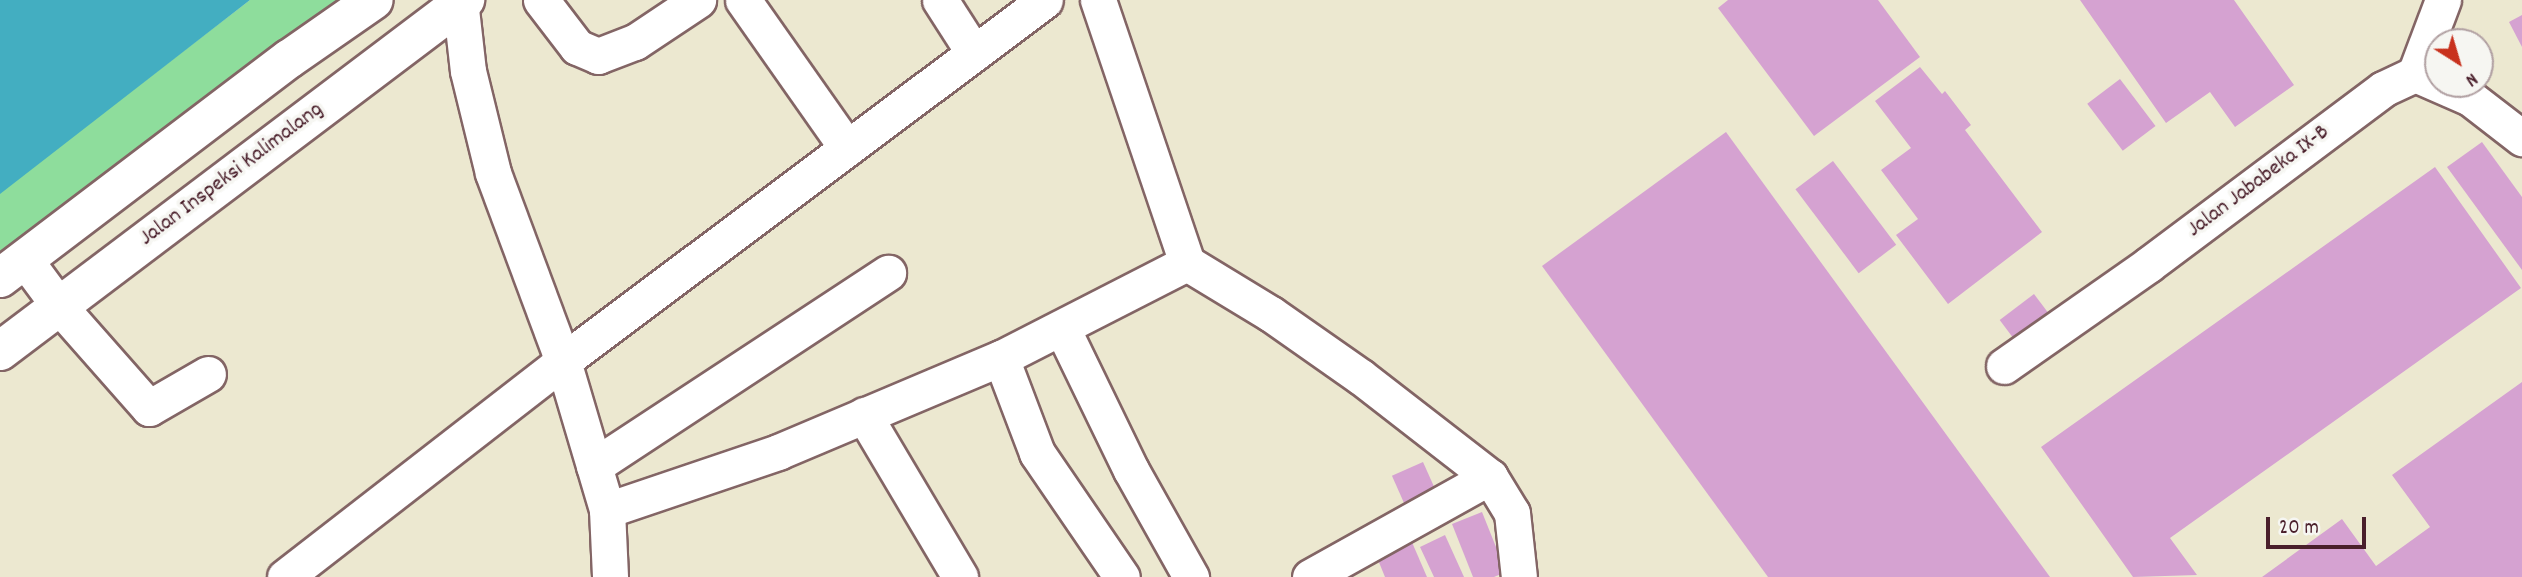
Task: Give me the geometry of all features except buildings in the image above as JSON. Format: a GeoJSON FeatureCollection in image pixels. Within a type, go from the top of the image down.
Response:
{"type":"FeatureCollection","features":[{"type":"Feature","properties":{"kind":"main road"},"geometry":{"type":"LineString","coordinates":[[12,269],[289,59],[374,0]]}},
{"type":"Feature","properties":{"kind":"main road","name":"Jalan Inspeksi Kalimalang"},"geometry":{"type":"LineString","coordinates":[[0,351],[462,1]]}},
{"type":"Feature","properties":{"kind":"street"},"geometry":{"type":"LineString","coordinates":[[541,0],[577,47],[598,56],[635,42],[698,0]]}},
{"type":"Feature","properties":{"kind":"street"},"geometry":{"type":"LineString","coordinates":[[743,0],[847,148]]}},
{"type":"Feature","properties":{"kind":"street"},"geometry":{"type":"LineString","coordinates":[[940,0],[974,53]]}},
{"type":"Feature","properties":{"kind":"street"},"geometry":{"type":"LineString","coordinates":[[285,577],[563,361],[1045,0]]}},
{"type":"Feature","properties":{"kind":"street"},"geometry":{"type":"LineString","coordinates":[[1098,0],[1187,263],[1271,314],[1361,377],[1490,477],[1512,513],[1520,577]]}},
{"type":"Feature","properties":{"kind":"street"},"geometry":{"type":"LineString","coordinates":[[2443,0],[2415,74],[2470,98],[2522,138]]}},
{"type":"Feature","properties":{"kind":"street"},"geometry":{"type":"LineString","coordinates":[[462,1],[468,71],[493,173],[563,361],[607,510],[610,577]]}},
{"type":"Feature","properties":{"kind":"street","name":"Jalan Jababeka IX-B"},"geometry":{"type":"LineString","coordinates":[[2004,366],[2148,265],[2383,89],[2415,74]]}},
{"type":"Feature","properties":{"kind":"street"},"geometry":{"type":"LineString","coordinates":[[607,510],[778,452],[1001,358],[1187,263]]}},
{"type":"Feature","properties":{"kind":"street"},"geometry":{"type":"LineString","coordinates":[[12,269],[59,306],[149,408],[208,374]]}},
{"type":"Feature","properties":{"kind":"street"},"geometry":{"type":"LineString","coordinates":[[594,466],[888,273]]}},
{"type":"Feature","properties":{"kind":"street"},"geometry":{"type":"LineString","coordinates":[[1062,328],[1131,470],[1191,577]]}},
{"type":"Feature","properties":{"kind":"street"},"geometry":{"type":"LineString","coordinates":[[1001,358],[1037,453],[1122,577]]}},
{"type":"Feature","properties":{"kind":"street"},"geometry":{"type":"LineString","coordinates":[[864,415],[960,577]]}},
{"type":"Feature","properties":{"kind":"street"},"geometry":{"type":"LineString","coordinates":[[1310,577],[1490,477]]}},
{"type":"Feature","properties":{"kind":"green space"},"geometry":{"type":"Polygon","coordinates":[[[250,0],[368,0],[0,278],[0,192],[250,0]]]}},
{"type":"Feature","properties":{"kind":"water"},"geometry":{"type":"Polygon","coordinates":[[[0,0],[250,0],[0,194],[0,0]]]}}]}
